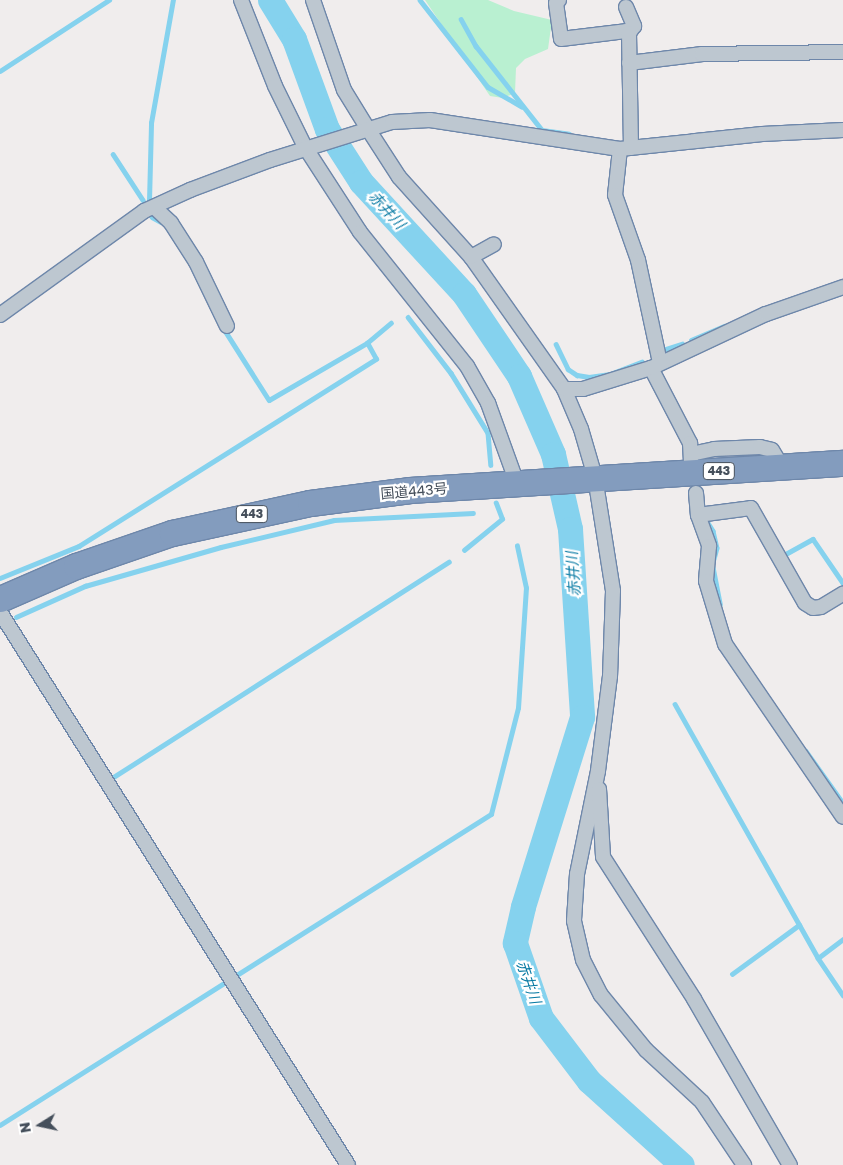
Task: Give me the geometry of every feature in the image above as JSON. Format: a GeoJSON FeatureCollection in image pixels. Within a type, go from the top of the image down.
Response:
{"type":"FeatureCollection","features":[{"type":"Feature","properties":{"kind":"highway","name":"国道443号"},"geometry":{"type":"LineString","coordinates":[[0,599],[76,566],[202,524],[310,503],[401,491],[781,465],[843,463]]}},
{"type":"Feature","properties":{"kind":"street"},"geometry":{"type":"LineString","coordinates":[[241,0],[274,86],[360,232],[467,366],[488,402],[517,483]]}},
{"type":"Feature","properties":{"kind":"street"},"geometry":{"type":"LineString","coordinates":[[313,0],[344,90],[363,130],[398,178],[471,257],[564,389],[582,429],[595,477],[613,591],[610,676],[598,771],[577,874],[574,920],[583,960],[601,995],[646,1050],[702,1102],[744,1165]]}},
{"type":"Feature","properties":{"kind":"street"},"geometry":{"type":"LineString","coordinates":[[559,0],[556,3],[561,39],[629,33]]}},
{"type":"Feature","properties":{"kind":"street"},"geometry":{"type":"LineString","coordinates":[[626,7],[634,26],[629,33],[625,149],[615,195],[638,260],[655,365],[690,443],[691,458],[714,449],[760,447],[772,450],[781,465]]}},
{"type":"Feature","properties":{"kind":"street"},"geometry":{"type":"LineString","coordinates":[[629,63],[702,54],[843,52]]}},
{"type":"Feature","properties":{"kind":"street"},"geometry":{"type":"LineString","coordinates":[[0,315],[154,207],[190,190],[309,146],[363,130],[408,120],[430,120],[625,149],[762,134],[843,130]]}},
{"type":"Feature","properties":{"kind":"street"},"geometry":{"type":"LineString","coordinates":[[154,207],[171,223],[196,262],[227,326]]}},
{"type":"Feature","properties":{"kind":"street"},"geometry":{"type":"LineString","coordinates":[[471,257],[494,244]]}},
{"type":"Feature","properties":{"kind":"street"},"geometry":{"type":"LineString","coordinates":[[564,389],[583,388],[655,365],[766,314],[843,287]]}},
{"type":"Feature","properties":{"kind":"street"},"geometry":{"type":"LineString","coordinates":[[696,493],[698,515],[709,546],[706,581],[725,644],[843,817]]}},
{"type":"Feature","properties":{"kind":"street"},"geometry":{"type":"LineString","coordinates":[[698,515],[751,508],[805,603],[813,608],[821,607],[842,597]]}},
{"type":"Feature","properties":{"kind":"street"},"geometry":{"type":"LineString","coordinates":[[0,612],[348,1165]]}},
{"type":"Feature","properties":{"kind":"street"},"geometry":{"type":"LineString","coordinates":[[598,771],[603,856],[694,999],[790,1165]]}},
{"type":"Feature","properties":{"kind":"green space"},"geometry":{"type":"Polygon","coordinates":[[[425,0],[488,0],[514,11],[552,20],[548,49],[525,59],[516,68],[515,93],[503,98],[490,96],[425,0]]]}},
{"type":"Feature","properties":{"kind":"waterway"},"geometry":{"type":"LineString","coordinates":[[0,71],[109,0]]}},
{"type":"Feature","properties":{"kind":"waterway"},"geometry":{"type":"LineString","coordinates":[[149,201],[151,123],[173,0]]}},
{"type":"Feature","properties":{"kind":"waterway","name":"赤井川"},"geometry":{"type":"LineString","coordinates":[[270,0],[294,39],[327,129],[361,182],[464,294],[519,376],[553,454],[570,529],[582,717],[523,907],[515,943],[541,1018],[589,1081],[682,1165]]}},
{"type":"Feature","properties":{"kind":"waterway"},"geometry":{"type":"LineString","coordinates":[[420,0],[488,87],[522,107]]}},
{"type":"Feature","properties":{"kind":"waterway"},"geometry":{"type":"LineString","coordinates":[[461,19],[476,46],[542,130],[569,134]]}},
{"type":"Feature","properties":{"kind":"waterway"},"geometry":{"type":"LineString","coordinates":[[113,154],[143,200]]}},
{"type":"Feature","properties":{"kind":"waterway"},"geometry":{"type":"LineString","coordinates":[[152,217],[161,222]]}},
{"type":"Feature","properties":{"kind":"waterway"},"geometry":{"type":"LineString","coordinates":[[408,317],[451,373],[488,433],[491,465]]}},
{"type":"Feature","properties":{"kind":"waterway"},"geometry":{"type":"LineString","coordinates":[[0,578],[79,546],[376,359],[367,343],[391,323]]}},
{"type":"Feature","properties":{"kind":"waterway"},"geometry":{"type":"LineString","coordinates":[[691,340],[724,326]]}},
{"type":"Feature","properties":{"kind":"waterway"},"geometry":{"type":"LineString","coordinates":[[224,329],[269,400],[367,343]]}},
{"type":"Feature","properties":{"kind":"waterway"},"geometry":{"type":"LineString","coordinates":[[556,344],[568,369],[577,375],[589,377],[610,374],[642,362]]}},
{"type":"Feature","properties":{"kind":"waterway"},"geometry":{"type":"LineString","coordinates":[[663,350],[682,344]]}},
{"type":"Feature","properties":{"kind":"waterway"},"geometry":{"type":"LineString","coordinates":[[464,550],[502,519],[496,503]]}},
{"type":"Feature","properties":{"kind":"waterway"},"geometry":{"type":"LineString","coordinates":[[16,617],[85,586],[221,547],[334,520],[473,513]]}},
{"type":"Feature","properties":{"kind":"waterway"},"geometry":{"type":"LineString","coordinates":[[705,518],[713,531],[717,548],[714,559]]}},
{"type":"Feature","properties":{"kind":"waterway"},"geometry":{"type":"LineString","coordinates":[[782,556],[813,539],[843,583]]}},
{"type":"Feature","properties":{"kind":"waterway"},"geometry":{"type":"LineString","coordinates":[[0,1125],[491,814],[518,708],[526,588],[517,546]]}},
{"type":"Feature","properties":{"kind":"waterway"},"geometry":{"type":"LineString","coordinates":[[112,778],[449,562]]}},
{"type":"Feature","properties":{"kind":"waterway"},"geometry":{"type":"LineString","coordinates":[[713,567],[720,604]]}},
{"type":"Feature","properties":{"kind":"waterway"},"geometry":{"type":"LineString","coordinates":[[675,704],[818,958],[843,995]]}},
{"type":"Feature","properties":{"kind":"waterway"},"geometry":{"type":"LineString","coordinates":[[806,751],[843,803]]}},
{"type":"Feature","properties":{"kind":"waterway"},"geometry":{"type":"LineString","coordinates":[[732,974],[799,925]]}},
{"type":"Feature","properties":{"kind":"waterway"},"geometry":{"type":"LineString","coordinates":[[818,958],[843,939]]}}]}
